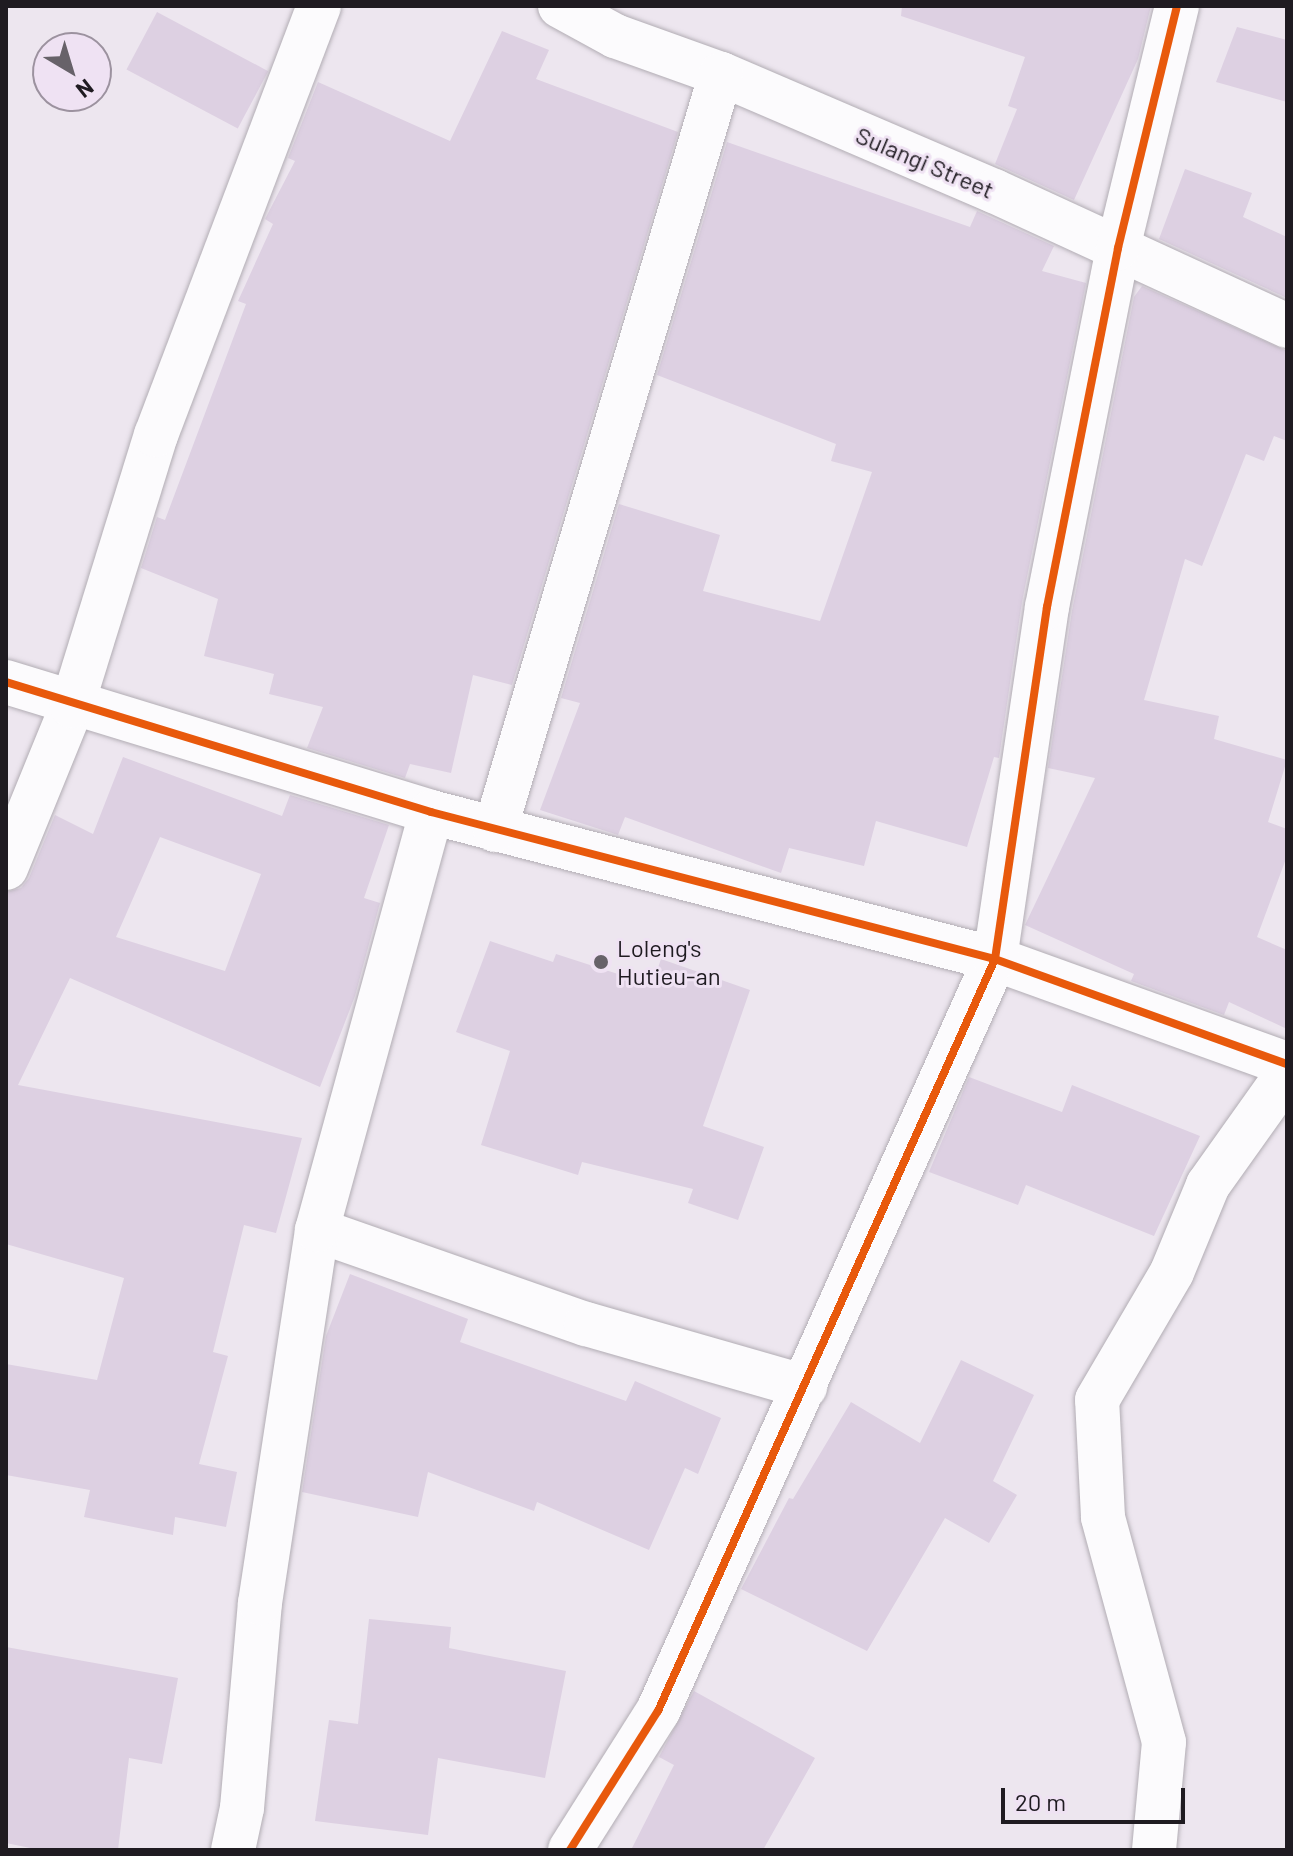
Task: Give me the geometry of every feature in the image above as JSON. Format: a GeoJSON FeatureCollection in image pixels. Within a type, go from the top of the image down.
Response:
{"type":"FeatureCollection","features":[{"type":"Feature","properties":{"kind":"street"},"geometry":{"type":"LineString","coordinates":[[6,868],[72,706],[156,435],[319,6]]}},
{"type":"Feature","properties":{"kind":"street","name":"Sulangi Street"},"geometry":{"type":"LineString","coordinates":[[560,6],[615,36],[721,74],[1118,248],[1287,326]]}},
{"type":"Feature","properties":{"kind":"street"},"geometry":{"type":"LineString","coordinates":[[570,1850],[658,1711],[995,959],[1047,607],[1118,248],[1177,6]]}},
{"type":"Feature","properties":{"kind":"street"},"geometry":{"type":"LineString","coordinates":[[495,830],[721,74]]}},
{"type":"Feature","properties":{"kind":"street"},"geometry":{"type":"LineString","coordinates":[[6,682],[72,706],[495,830],[995,959],[1287,1064]]}},
{"type":"Feature","properties":{"kind":"street"},"geometry":{"type":"LineString","coordinates":[[233,1850],[242,1808],[260,1603],[317,1230],[431,812]]}},
{"type":"Feature","properties":{"kind":"street"},"geometry":{"type":"LineString","coordinates":[[1154,1850],[1164,1742],[1103,1517],[1097,1400],[1172,1272],[1208,1185],[1287,1074]]}},
{"type":"Feature","properties":{"kind":"street"},"geometry":{"type":"LineString","coordinates":[[317,1230],[586,1324],[805,1387]]}},
{"type":"Feature","properties":{"kind":"building"},"geometry":{"type":"Polygon","coordinates":[[[902,6],[1151,6],[1138,59],[1074,200],[995,164],[1017,109],[1008,106],[1025,57],[901,16],[902,6]]]}},
{"type":"Feature","properties":{"kind":"building"},"geometry":{"type":"Polygon","coordinates":[[[157,12],[268,71],[238,129],[126,69],[157,12]]]}},
{"type":"Feature","properties":{"kind":"building"},"geometry":{"type":"Polygon","coordinates":[[[1237,27],[1287,40],[1287,102],[1216,82],[1237,27]]]}},
{"type":"Feature","properties":{"kind":"building"},"geometry":{"type":"Polygon","coordinates":[[[502,31],[549,50],[536,79],[678,132],[512,685],[473,675],[451,773],[410,764],[405,778],[307,748],[323,707],[269,694],[274,674],[204,656],[218,599],[141,568],[157,517],[165,520],[246,304],[238,301],[273,224],[265,219],[295,161],[288,158],[318,82],[450,141],[502,31]]]}},
{"type":"Feature","properties":{"kind":"building"},"geometry":{"type":"Polygon","coordinates":[[[727,142],[970,227],[977,211],[1054,246],[1042,271],[1086,283],[1022,602],[999,758],[994,757],[967,847],[876,821],[864,866],[789,848],[781,873],[625,817],[618,835],[540,810],[580,703],[561,698],[619,504],[720,535],[703,591],[820,621],[872,472],[831,461],[836,444],[657,375],[727,142]]]}},
{"type":"Feature","properties":{"kind":"building"},"geometry":{"type":"Polygon","coordinates":[[[1185,169],[1252,193],[1243,217],[1287,237],[1287,298],[1159,239],[1185,169]]]}},
{"type":"Feature","properties":{"kind":"building"},"geometry":{"type":"Polygon","coordinates":[[[1142,286],[1287,351],[1287,441],[1274,436],[1264,461],[1246,454],[1202,566],[1185,559],[1144,700],[1219,716],[1214,739],[1287,760],[1268,822],[1287,829],[1287,856],[1257,937],[1287,950],[1287,1029],[1229,1002],[1224,1015],[1131,981],[1134,974],[1025,925],[1095,778],[1048,768],[1072,611],[1134,297],[1142,286]]]}},
{"type":"Feature","properties":{"kind":"building"},"geometry":{"type":"Polygon","coordinates":[[[123,757],[282,816],[290,795],[389,825],[364,898],[380,903],[355,996],[320,1087],[70,978],[18,1085],[302,1138],[276,1233],[244,1225],[213,1352],[228,1356],[199,1464],[237,1472],[226,1527],[175,1517],[173,1535],[84,1517],[90,1490],[6,1475],[6,1364],[97,1380],[124,1278],[6,1244],[6,892],[21,888],[29,878],[55,815],[93,834],[123,757]],[[160,837],[116,937],[225,971],[261,874],[160,837]]]}},
{"type":"Feature","properties":{"kind":"building"},"geometry":{"type":"Polygon","coordinates":[[[490,941],[553,962],[556,954],[652,985],[661,959],[750,990],[703,1126],[764,1147],[738,1220],[688,1203],[693,1189],[582,1162],[578,1175],[481,1145],[510,1051],[456,1032],[490,941]]]}},
{"type":"Feature","properties":{"kind":"building"},"geometry":{"type":"Polygon","coordinates":[[[969,1077],[1062,1112],[1072,1085],[1200,1136],[1154,1236],[1026,1185],[1018,1205],[929,1172],[969,1077]]]}},
{"type":"Feature","properties":{"kind":"building"},"geometry":{"type":"Polygon","coordinates":[[[350,1274],[468,1319],[460,1342],[626,1401],[635,1381],[721,1418],[698,1474],[685,1468],[649,1550],[537,1502],[534,1511],[428,1472],[418,1517],[302,1492],[326,1336],[350,1274]]]}},
{"type":"Feature","properties":{"kind":"building"},"geometry":{"type":"Polygon","coordinates":[[[961,1360],[1034,1395],[993,1481],[1017,1495],[989,1543],[945,1518],[867,1651],[741,1589],[789,1498],[793,1499],[851,1402],[920,1443],[961,1360]]]}},
{"type":"Feature","properties":{"kind":"building"},"geometry":{"type":"Polygon","coordinates":[[[369,1619],[451,1627],[449,1648],[566,1671],[545,1778],[438,1758],[428,1835],[315,1821],[329,1720],[358,1724],[369,1619]]]}},
{"type":"Feature","properties":{"kind":"building"},"geometry":{"type":"Polygon","coordinates":[[[6,1647],[178,1678],[162,1764],[129,1758],[118,1850],[40,1850],[6,1843],[6,1647]]]}},
{"type":"Feature","properties":{"kind":"building"},"geometry":{"type":"Polygon","coordinates":[[[694,1691],[815,1758],[763,1850],[631,1850],[674,1765],[659,1757],[694,1691]]]}},
{"type":"Feature","properties":{"kind":"cycle path"},"geometry":{"type":"LineString","coordinates":[[570,1850],[658,1711],[995,959],[1047,607],[1118,248],[1177,6]]}},
{"type":"Feature","properties":{"kind":"cycle path"},"geometry":{"type":"LineString","coordinates":[[6,682],[431,812],[995,959],[1287,1064]]}},
{"type":"Feature","properties":{"kind":"place","name":"Loleng's Hutieu-an"},"geometry":{"type":"Point","coordinates":[601,962]}}]}
